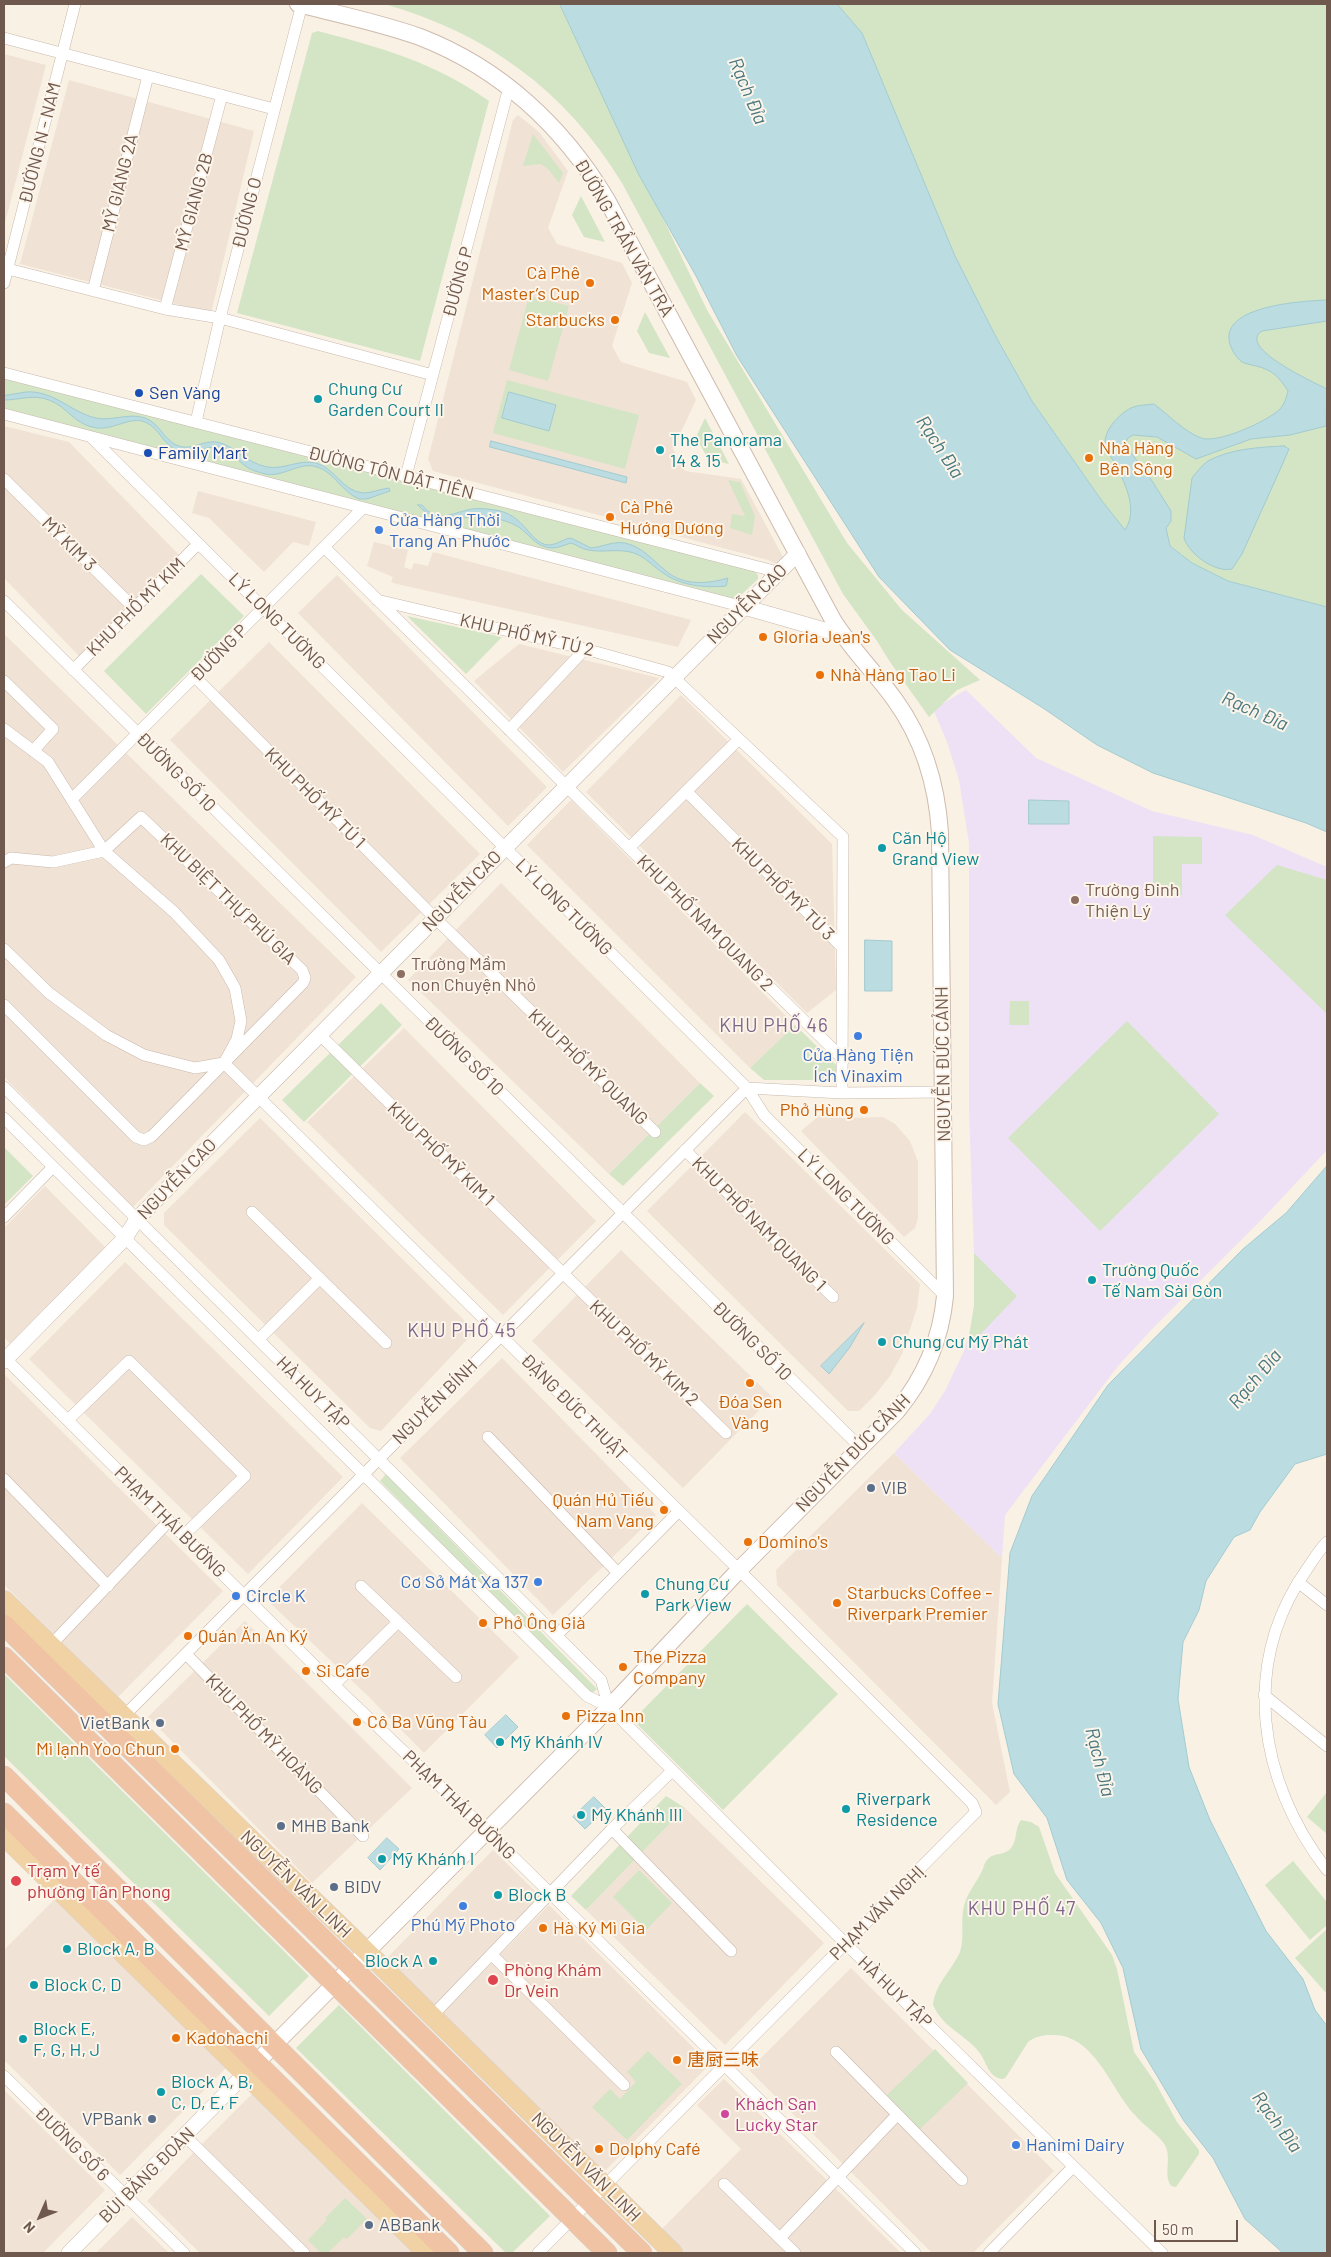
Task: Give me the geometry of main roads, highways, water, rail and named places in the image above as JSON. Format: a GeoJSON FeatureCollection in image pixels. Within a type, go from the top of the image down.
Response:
{"type":"FeatureCollection","features":[{"type":"Feature","properties":{"kind":"highway","name":"NGUYỄN VĂN LINH"},"geometry":{"type":"LineString","coordinates":[[4,1625],[642,2253]]}},
{"type":"Feature","properties":{"kind":"highway"},"geometry":{"type":"LineString","coordinates":[[4,1657],[607,2253]]}},
{"type":"Feature","properties":{"kind":"highway"},"geometry":{"type":"LineString","coordinates":[[4,1776],[482,2253]]}},
{"type":"Feature","properties":{"kind":"highway"},"geometry":{"type":"LineString","coordinates":[[6,1826],[251,2068],[449,2253]]}},
{"type":"Feature","properties":{"kind":"main road","name":"ĐƯỜNG TRẦN VĂN TRÀ"},"geometry":{"type":"LineString","coordinates":[[301,4],[419,37],[461,57],[509,87],[533,107],[562,137],[596,182],[798,553]]}},
{"type":"Feature","properties":{"kind":"main road","name":"NGUYỄN ĐỨC CẢNH"},"geometry":{"type":"LineString","coordinates":[[251,2068],[609,1707],[739,1570],[897,1411],[914,1388],[928,1362],[938,1337],[945,1296],[940,833],[936,795],[926,761],[902,712],[842,635],[798,553]]}},
{"type":"Feature","properties":{"kind":"main road","name":"NGUYỄN VĂN LINH"},"geometry":{"type":"LineString","coordinates":[[4,1600],[366,1951],[673,2253]]}},
{"type":"Feature","properties":{"kind":"main road"},"geometry":{"type":"LineString","coordinates":[[251,2068],[427,2253]]}},
{"type":"Feature","properties":{"kind":"water","name":"Rạch Đỉa"},"geometry":{"type":"Polygon","coordinates":[[[560,4],[837,4],[862,33],[955,256],[995,335],[1032,401],[1102,501],[1125,530],[1131,513],[1126,486],[1105,444],[1107,433],[1113,423],[1131,408],[1154,404],[1188,431],[1201,438],[1209,439],[1230,435],[1274,414],[1284,403],[1288,391],[1271,372],[1244,363],[1237,358],[1229,342],[1231,328],[1240,319],[1268,307],[1327,300],[1327,321],[1262,331],[1257,338],[1260,346],[1280,364],[1327,389],[1326,426],[1290,435],[1251,439],[1196,459],[1157,437],[1133,435],[1126,442],[1127,448],[1147,473],[1171,511],[1171,521],[1166,528],[1170,546],[1192,563],[1228,581],[1327,607],[1327,832],[1306,823],[1153,773],[1097,745],[1043,708],[950,650],[879,577],[737,356],[696,276],[639,175],[560,4]]]}},
{"type":"Feature","properties":{"kind":"water"},"geometry":{"type":"Polygon","coordinates":[[[35,392],[52,397],[84,414],[98,419],[132,416],[145,418],[154,423],[168,439],[181,447],[192,447],[217,442],[253,462],[267,467],[273,468],[304,462],[316,463],[323,466],[349,488],[356,491],[366,493],[389,488],[390,491],[367,499],[359,499],[348,492],[323,469],[317,467],[304,466],[278,474],[265,474],[246,467],[230,451],[224,448],[213,447],[190,452],[174,449],[154,428],[145,422],[134,421],[97,428],[82,423],[56,403],[43,398],[32,397],[4,400],[4,396],[35,392]]]}},
{"type":"Feature","properties":{"kind":"water"},"geometry":{"type":"Polygon","coordinates":[[[509,392],[556,405],[549,431],[502,418],[509,392]]]}},
{"type":"Feature","properties":{"kind":"water"},"geometry":{"type":"Polygon","coordinates":[[[491,441],[627,477],[626,483],[490,447],[491,441]]]}},
{"type":"Feature","properties":{"kind":"water"},"geometry":{"type":"Polygon","coordinates":[[[1284,446],[1289,449],[1242,554],[1232,569],[1218,568],[1197,556],[1184,538],[1192,478],[1208,461],[1217,457],[1235,451],[1284,446]]]}},
{"type":"Feature","properties":{"kind":"water"},"geometry":{"type":"Polygon","coordinates":[[[418,505],[422,505],[428,511],[440,516],[475,509],[495,510],[505,513],[520,522],[541,543],[554,544],[571,538],[591,548],[625,543],[642,551],[666,571],[680,579],[712,582],[728,578],[726,586],[710,587],[685,583],[663,573],[634,553],[588,550],[571,543],[557,548],[541,546],[517,526],[506,521],[485,516],[445,519],[427,513],[418,505]]]}},
{"type":"Feature","properties":{"kind":"water"},"geometry":{"type":"Polygon","coordinates":[[[1029,800],[1069,801],[1069,824],[1029,824],[1029,800]]]}},
{"type":"Feature","properties":{"kind":"water"},"geometry":{"type":"Polygon","coordinates":[[[865,940],[892,941],[892,991],[865,991],[865,940]]]}},
{"type":"Feature","properties":{"kind":"water","name":"Rạch Đỉa"},"geometry":{"type":"Polygon","coordinates":[[[1327,1166],[1327,1454],[1295,1464],[1260,1512],[1250,1530],[1234,1537],[1206,1581],[1199,1610],[1183,1642],[1178,1699],[1189,1767],[1210,1820],[1266,1931],[1303,1979],[1315,2010],[1327,2026],[1327,2253],[1283,2253],[1245,2219],[1213,2158],[1184,2121],[1141,2049],[1123,1968],[1101,1923],[1067,1880],[1047,1818],[1014,1774],[998,1704],[1010,1553],[1032,1496],[1108,1385],[1243,1249],[1286,1213],[1327,1166]]]}},
{"type":"Feature","properties":{"kind":"water"},"geometry":{"type":"Polygon","coordinates":[[[864,1323],[850,1347],[829,1374],[821,1366],[864,1323]]]}},
{"type":"Feature","properties":{"kind":"water"},"geometry":{"type":"Polygon","coordinates":[[[506,1715],[518,1727],[497,1748],[485,1735],[506,1715]]]}},
{"type":"Feature","properties":{"kind":"water"},"geometry":{"type":"Polygon","coordinates":[[[594,1797],[606,1809],[585,1829],[573,1817],[594,1797]]]}},
{"type":"Feature","properties":{"kind":"water"},"geometry":{"type":"Polygon","coordinates":[[[387,1838],[399,1849],[380,1870],[368,1858],[387,1838]]]}},
{"type":"Feature","properties":{"kind":"place","name":"Cà Phê Master’s Cup"},"geometry":{"type":"Point","coordinates":[590,283]}},
{"type":"Feature","properties":{"kind":"place","name":"Starbucks"},"geometry":{"type":"Point","coordinates":[615,320]}},
{"type":"Feature","properties":{"kind":"place","name":"Sen Vàng"},"geometry":{"type":"Point","coordinates":[139,393]}},
{"type":"Feature","properties":{"kind":"place","name":"Chung Cư Garden Court II"},"geometry":{"type":"Point","coordinates":[318,399]}},
{"type":"Feature","properties":{"kind":"place","name":"The Panorama 14 & 15"},"geometry":{"type":"Point","coordinates":[660,450]}},
{"type":"Feature","properties":{"kind":"place","name":"Family Mart"},"geometry":{"type":"Point","coordinates":[148,453]}},
{"type":"Feature","properties":{"kind":"place","name":"Nhà Hàng Bên Sông"},"geometry":{"type":"Point","coordinates":[1089,458]}},
{"type":"Feature","properties":{"kind":"place","name":"Cà Phê Hướng Dương"},"geometry":{"type":"Point","coordinates":[610,517]}},
{"type":"Feature","properties":{"kind":"place","name":"Cửa Hàng Thời Trang An Phước"},"geometry":{"type":"Point","coordinates":[379,530]}},
{"type":"Feature","properties":{"kind":"place","name":"Gloria Jean's"},"geometry":{"type":"Point","coordinates":[763,637]}},
{"type":"Feature","properties":{"kind":"place","name":"Nhà Hàng Tao Li"},"geometry":{"type":"Point","coordinates":[820,675]}},
{"type":"Feature","properties":{"kind":"place","name":"Căn Hộ Grand View"},"geometry":{"type":"Point","coordinates":[882,848]}},
{"type":"Feature","properties":{"kind":"place","name":"Trường Đinh Thiện Lý"},"geometry":{"type":"Point","coordinates":[1075,900]}},
{"type":"Feature","properties":{"kind":"place","name":"Trường Mầm non Chuyện Nhỏ"},"geometry":{"type":"Point","coordinates":[401,974]}},
{"type":"Feature","properties":{"kind":"place","name":"Cửa Hàng Tiện Ích Vinaxim"},"geometry":{"type":"Point","coordinates":[858,1036]}},
{"type":"Feature","properties":{"kind":"place","name":"Phở Hùng"},"geometry":{"type":"Point","coordinates":[864,1110]}},
{"type":"Feature","properties":{"kind":"place","name":"Trường Quốc Tế Nam Sài Gòn"},"geometry":{"type":"Point","coordinates":[1092,1280]}},
{"type":"Feature","properties":{"kind":"place","name":"Chung cư Mỹ Phát"},"geometry":{"type":"Point","coordinates":[882,1342]}},
{"type":"Feature","properties":{"kind":"place","name":"Đóa Sen Vàng"},"geometry":{"type":"Point","coordinates":[750,1383]}},
{"type":"Feature","properties":{"kind":"place","name":"VIB"},"geometry":{"type":"Point","coordinates":[871,1488]}},
{"type":"Feature","properties":{"kind":"place","name":"Quán Hủ Tiếu Nam Vang"},"geometry":{"type":"Point","coordinates":[664,1510]}},
{"type":"Feature","properties":{"kind":"place","name":"Domino's"},"geometry":{"type":"Point","coordinates":[748,1542]}},
{"type":"Feature","properties":{"kind":"place","name":"Cơ Sở Mát Xa 137"},"geometry":{"type":"Point","coordinates":[538,1582]}},
{"type":"Feature","properties":{"kind":"place","name":"Chung Cư Park View"},"geometry":{"type":"Point","coordinates":[645,1594]}},
{"type":"Feature","properties":{"kind":"place","name":"Circle K"},"geometry":{"type":"Point","coordinates":[236,1596]}},
{"type":"Feature","properties":{"kind":"place","name":"Starbucks Coffee - Riverpark Premier"},"geometry":{"type":"Point","coordinates":[837,1603]}},
{"type":"Feature","properties":{"kind":"place","name":"Phở Ông Già"},"geometry":{"type":"Point","coordinates":[483,1623]}},
{"type":"Feature","properties":{"kind":"place","name":"Quán Ăn An Ký"},"geometry":{"type":"Point","coordinates":[188,1636]}},
{"type":"Feature","properties":{"kind":"place","name":"The Pizza Company"},"geometry":{"type":"Point","coordinates":[623,1667]}},
{"type":"Feature","properties":{"kind":"place","name":"Si Cafe"},"geometry":{"type":"Point","coordinates":[306,1671]}},
{"type":"Feature","properties":{"kind":"place","name":"Pizza Inn"},"geometry":{"type":"Point","coordinates":[566,1716]}},
{"type":"Feature","properties":{"kind":"place","name":"Cô Ba Vũng Tàu"},"geometry":{"type":"Point","coordinates":[357,1722]}},
{"type":"Feature","properties":{"kind":"place","name":"VietBank"},"geometry":{"type":"Point","coordinates":[160,1723]}},
{"type":"Feature","properties":{"kind":"place","name":"Mỹ Khánh IV"},"geometry":{"type":"Point","coordinates":[500,1742]}},
{"type":"Feature","properties":{"kind":"place","name":"Mì lạnh Yoo Chun"},"geometry":{"type":"Point","coordinates":[175,1749]}},
{"type":"Feature","properties":{"kind":"place","name":"Riverpark Residence"},"geometry":{"type":"Point","coordinates":[846,1809]}},
{"type":"Feature","properties":{"kind":"place","name":"Mỹ Khánh III"},"geometry":{"type":"Point","coordinates":[581,1815]}},
{"type":"Feature","properties":{"kind":"place","name":"MHB Bank"},"geometry":{"type":"Point","coordinates":[281,1826]}},
{"type":"Feature","properties":{"kind":"place","name":"Mỹ Khánh I"},"geometry":{"type":"Point","coordinates":[382,1859]}},
{"type":"Feature","properties":{"kind":"place","name":"Trạm Y tế phường Tân Phong"},"geometry":{"type":"Point","coordinates":[16,1881]}},
{"type":"Feature","properties":{"kind":"place","name":"BIDV"},"geometry":{"type":"Point","coordinates":[334,1887]}},
{"type":"Feature","properties":{"kind":"place","name":"Block B"},"geometry":{"type":"Point","coordinates":[498,1895]}},
{"type":"Feature","properties":{"kind":"place","name":"Phú Mỹ Photo"},"geometry":{"type":"Point","coordinates":[463,1906]}},
{"type":"Feature","properties":{"kind":"place","name":"Hà Ký Mì Gia"},"geometry":{"type":"Point","coordinates":[543,1928]}},
{"type":"Feature","properties":{"kind":"place","name":"Block A, B"},"geometry":{"type":"Point","coordinates":[67,1949]}},
{"type":"Feature","properties":{"kind":"place","name":"Block A"},"geometry":{"type":"Point","coordinates":[433,1961]}},
{"type":"Feature","properties":{"kind":"place","name":"Phòng Khám Dr Vein"},"geometry":{"type":"Point","coordinates":[493,1980]}},
{"type":"Feature","properties":{"kind":"place","name":"Block C, D"},"geometry":{"type":"Point","coordinates":[34,1985]}},
{"type":"Feature","properties":{"kind":"place","name":"Kadohachi"},"geometry":{"type":"Point","coordinates":[176,2038]}},
{"type":"Feature","properties":{"kind":"place","name":"Block E, F, G, H, J"},"geometry":{"type":"Point","coordinates":[23,2039]}},
{"type":"Feature","properties":{"kind":"place","name":"唐厨三味"},"geometry":{"type":"Point","coordinates":[677,2060]}},
{"type":"Feature","properties":{"kind":"place","name":"Block A, B, C, D, E, F"},"geometry":{"type":"Point","coordinates":[161,2092]}},
{"type":"Feature","properties":{"kind":"place","name":"Khách Sạn Lucky Star"},"geometry":{"type":"Point","coordinates":[725,2114]}},
{"type":"Feature","properties":{"kind":"place","name":"VPBank"},"geometry":{"type":"Point","coordinates":[152,2119]}},
{"type":"Feature","properties":{"kind":"place","name":"Hanimi Dairy"},"geometry":{"type":"Point","coordinates":[1016,2145]}},
{"type":"Feature","properties":{"kind":"place","name":"Dolphy Café"},"geometry":{"type":"Point","coordinates":[599,2149]}},
{"type":"Feature","properties":{"kind":"place","name":"ABBank"},"geometry":{"type":"Point","coordinates":[369,2225]}},
{"type":"Feature","properties":{"kind":"district","name":"KHU PHỐ 46"},"geometry":{"type":"Point","coordinates":[774,1026]}},
{"type":"Feature","properties":{"kind":"district","name":"KHU PHỐ 45"},"geometry":{"type":"Point","coordinates":[462,1331]}},
{"type":"Feature","properties":{"kind":"district","name":"KHU PHỐ 47"},"geometry":{"type":"Point","coordinates":[1022,1909]}}]}
